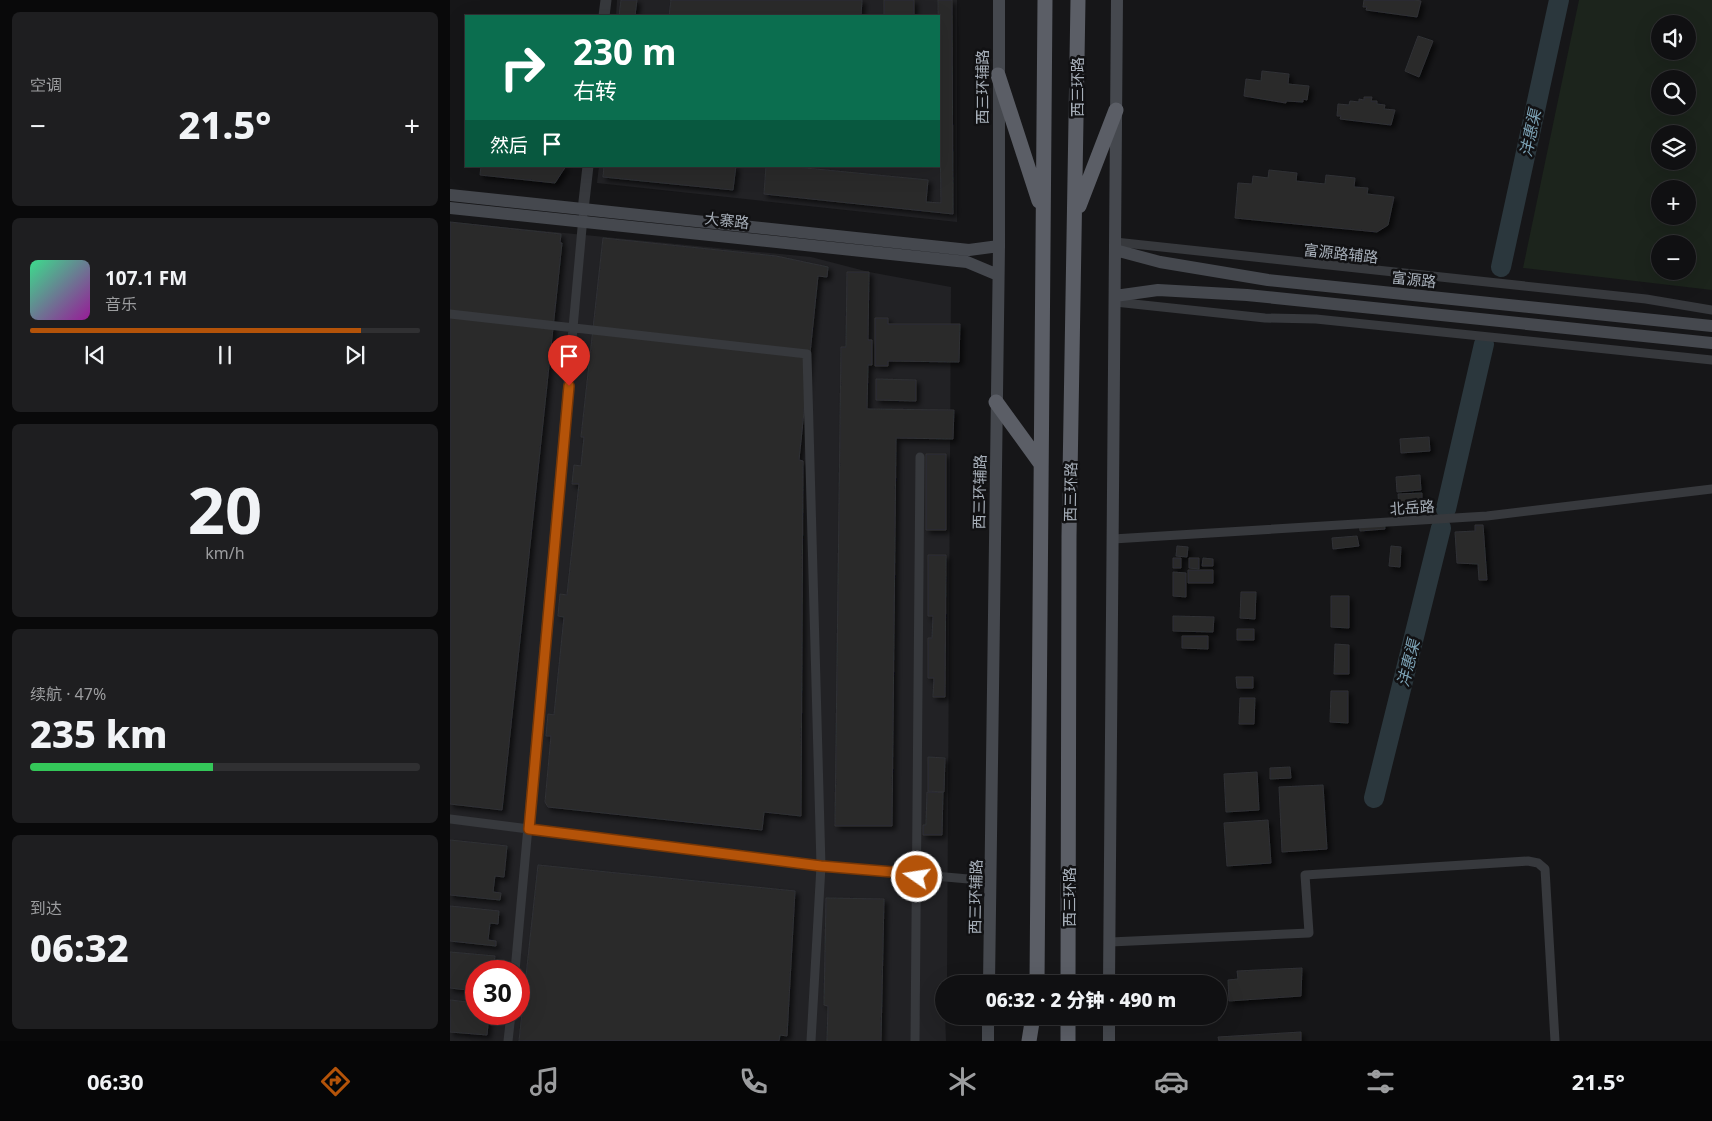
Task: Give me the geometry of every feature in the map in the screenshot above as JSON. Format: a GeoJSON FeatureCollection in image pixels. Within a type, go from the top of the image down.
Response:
{"type":"FeatureCollection","features":[{"type":"Feature","properties":{"kind":"highway","name":"西三环路"},"geometry":{"type":"LineString","coordinates":[[1037,975],[1045,0]]}},
{"type":"Feature","properties":{"kind":"highway","name":"西三环路"},"geometry":{"type":"LineString","coordinates":[[1068,975],[1069,546],[1076,214],[1078,0]]}},
{"type":"Feature","properties":{"kind":"highway"},"geometry":{"type":"LineString","coordinates":[[998,75],[1044,215]]}},
{"type":"Feature","properties":{"kind":"highway"},"geometry":{"type":"LineString","coordinates":[[1076,214],[1116,110]]}},
{"type":"Feature","properties":{"kind":"highway"},"geometry":{"type":"LineString","coordinates":[[996,402],[1041,464]]}},
{"type":"Feature","properties":{"kind":"highway"},"geometry":{"type":"LineString","coordinates":[[1029,1041],[1033,1025]]}},
{"type":"Feature","properties":{"kind":"highway"},"geometry":{"type":"LineString","coordinates":[[1035,1025],[1036,1041]]}},
{"type":"Feature","properties":{"kind":"highway"},"geometry":{"type":"LineString","coordinates":[[1068,1025],[1068,1041]]}},
{"type":"Feature","properties":{"kind":"main road","name":"西三环辅路"},"geometry":{"type":"LineString","coordinates":[[989,975],[999,246],[999,0]]}},
{"type":"Feature","properties":{"kind":"main road"},"geometry":{"type":"LineString","coordinates":[[1109,975],[1117,0]]}},
{"type":"Feature","properties":{"kind":"main road","name":"大寨路"},"geometry":{"type":"LineString","coordinates":[[450,195],[583,216],[967,262],[998,275]]}},
{"type":"Feature","properties":{"kind":"main road","name":"大寨路"},"geometry":{"type":"LineString","coordinates":[[450,208],[583,216],[969,250],[999,246]]}},
{"type":"Feature","properties":{"kind":"main road","name":"富源路"},"geometry":{"type":"LineString","coordinates":[[1115,246],[1160,262],[1268,280],[1712,326]]}},
{"type":"Feature","properties":{"kind":"main road"},"geometry":{"type":"LineString","coordinates":[[1115,299],[1158,290],[1247,295],[1712,343]]}},
{"type":"Feature","properties":{"kind":"main road"},"geometry":{"type":"LineString","coordinates":[[988,1025],[988,1041]]}},
{"type":"Feature","properties":{"kind":"main road"},"geometry":{"type":"LineString","coordinates":[[1109,1025],[1109,1041]]}},
{"type":"Feature","properties":{"kind":"street"},"geometry":{"type":"LineString","coordinates":[[604,15],[606,0]]}},
{"type":"Feature","properties":{"kind":"street"},"geometry":{"type":"LineString","coordinates":[[516,960],[588,167]]}},
{"type":"Feature","properties":{"kind":"street","name":"富源路辅路"},"geometry":{"type":"LineString","coordinates":[[1115,246],[1636,298],[1712,310]]}},
{"type":"Feature","properties":{"kind":"street"},"geometry":{"type":"LineString","coordinates":[[1115,299],[1265,318],[1316,319],[1712,360]]}},
{"type":"Feature","properties":{"kind":"street"},"geometry":{"type":"LineString","coordinates":[[450,314],[807,354],[821,866],[811,1041]]}},
{"type":"Feature","properties":{"kind":"street"},"geometry":{"type":"LineString","coordinates":[[915,1041],[920,457]]}},
{"type":"Feature","properties":{"kind":"street","name":"北岳路"},"geometry":{"type":"LineString","coordinates":[[1113,539],[1487,516],[1712,489]]}},
{"type":"Feature","properties":{"kind":"street"},"geometry":{"type":"LineString","coordinates":[[450,819],[821,866],[991,881]]}},
{"type":"Feature","properties":{"kind":"street"},"geometry":{"type":"LineString","coordinates":[[1110,942],[1309,933],[1305,875],[1518,862],[1538,863],[1545,869],[1555,1041]]}},
{"type":"Feature","properties":{"kind":"street"},"geometry":{"type":"LineString","coordinates":[[508,1041],[510,1025]]}},
{"type":"Feature","properties":{"kind":"shaded area"},"geometry":{"type":"Polygon","coordinates":[[[617,0],[957,0],[957,222],[597,183],[599,167],[940,167],[940,15],[616,15],[617,0]]]}},
{"type":"Feature","properties":{"kind":"shaded area"},"geometry":{"type":"Polygon","coordinates":[[[1579,0],[1712,0],[1712,290],[1523,268],[1579,0]]]}},
{"type":"Feature","properties":{"kind":"shaded area"},"geometry":{"type":"Polygon","coordinates":[[[450,222],[811,257],[869,272],[951,287],[947,975],[935,975],[935,1025],[945,1025],[946,1041],[450,1041],[450,222]]]}},
{"type":"Feature","properties":{"kind":"building"},"geometry":{"type":"Polygon","coordinates":[[[621,0],[637,0],[635,15],[619,15],[621,0]]]}},
{"type":"Feature","properties":{"kind":"building"},"geometry":{"type":"Polygon","coordinates":[[[671,0],[862,0],[861,15],[669,15],[671,0]]]}},
{"type":"Feature","properties":{"kind":"building"},"geometry":{"type":"Polygon","coordinates":[[[884,0],[914,0],[914,15],[884,15],[884,0]]]}},
{"type":"Feature","properties":{"kind":"building"},"geometry":{"type":"Polygon","coordinates":[[[938,0],[952,0],[953,214],[764,194],[766,167],[795,167],[928,180],[926,202],[941,203],[940,15],[938,15],[938,0]]]}},
{"type":"Feature","properties":{"kind":"building"},"geometry":{"type":"Polygon","coordinates":[[[1364,0],[1421,1],[1417,17],[1366,10],[1367,7],[1363,7],[1364,0]]]}},
{"type":"Feature","properties":{"kind":"building"},"geometry":{"type":"Polygon","coordinates":[[[1418,36],[1433,41],[1419,77],[1405,71],[1418,36]]]}},
{"type":"Feature","properties":{"kind":"building"},"geometry":{"type":"Polygon","coordinates":[[[1262,71],[1289,74],[1288,84],[1309,86],[1307,100],[1303,99],[1303,102],[1286,101],[1286,103],[1244,96],[1246,79],[1261,81],[1262,71]]]}},
{"type":"Feature","properties":{"kind":"building"},"geometry":{"type":"Polygon","coordinates":[[[1364,97],[1372,97],[1371,101],[1377,101],[1377,104],[1385,105],[1384,109],[1395,110],[1391,125],[1340,119],[1341,116],[1337,116],[1338,104],[1349,105],[1350,101],[1359,102],[1359,99],[1364,100],[1364,97]]]}},
{"type":"Feature","properties":{"kind":"building"},"geometry":{"type":"Polygon","coordinates":[[[481,167],[565,167],[555,183],[480,175],[481,167]]]}},
{"type":"Feature","properties":{"kind":"building"},"geometry":{"type":"Polygon","coordinates":[[[604,167],[736,167],[733,190],[603,177],[604,167]]]}},
{"type":"Feature","properties":{"kind":"building"},"geometry":{"type":"Polygon","coordinates":[[[1269,170],[1297,173],[1296,181],[1325,184],[1326,175],[1355,178],[1354,187],[1368,188],[1367,194],[1394,197],[1388,225],[1377,232],[1235,218],[1238,183],[1252,184],[1253,176],[1268,178],[1269,170]]]}},
{"type":"Feature","properties":{"kind":"building"},"geometry":{"type":"Polygon","coordinates":[[[450,222],[561,234],[560,243],[562,243],[502,810],[450,804],[450,222]]]}},
{"type":"Feature","properties":{"kind":"building"},"geometry":{"type":"Polygon","coordinates":[[[603,238],[776,256],[828,267],[827,277],[818,276],[799,460],[803,461],[801,816],[764,812],[762,830],[548,807],[545,802],[551,736],[546,736],[548,714],[554,715],[564,617],[558,616],[560,594],[567,595],[579,484],[572,484],[574,465],[581,466],[584,437],[581,437],[603,238]]]}},
{"type":"Feature","properties":{"kind":"building"},"geometry":{"type":"Polygon","coordinates":[[[847,272],[869,272],[868,340],[872,340],[872,365],[868,365],[867,409],[954,410],[953,439],[896,438],[892,826],[835,826],[841,347],[846,347],[847,272]]]}},
{"type":"Feature","properties":{"kind":"building"},"geometry":{"type":"Polygon","coordinates":[[[875,318],[888,318],[888,324],[960,324],[959,362],[888,361],[888,366],[875,366],[875,318]]]}},
{"type":"Feature","properties":{"kind":"building"},"geometry":{"type":"Polygon","coordinates":[[[876,379],[916,380],[916,401],[876,400],[876,379]]]}},
{"type":"Feature","properties":{"kind":"building"},"geometry":{"type":"Polygon","coordinates":[[[1429,437],[1430,451],[1401,453],[1400,439],[1429,437]]]}},
{"type":"Feature","properties":{"kind":"building"},"geometry":{"type":"Polygon","coordinates":[[[926,454],[946,454],[946,530],[926,530],[926,454]]]}},
{"type":"Feature","properties":{"kind":"building"},"geometry":{"type":"Polygon","coordinates":[[[1420,475],[1421,490],[1397,492],[1396,477],[1420,475]]]}},
{"type":"Feature","properties":{"kind":"building"},"geometry":{"type":"Polygon","coordinates":[[[1422,493],[1422,506],[1399,507],[1398,494],[1422,493]]]}},
{"type":"Feature","properties":{"kind":"building"},"geometry":{"type":"Polygon","coordinates":[[[1384,520],[1385,529],[1360,531],[1359,522],[1384,520]]]}},
{"type":"Feature","properties":{"kind":"building"},"geometry":{"type":"Polygon","coordinates":[[[1475,525],[1483,525],[1487,580],[1479,580],[1478,564],[1457,563],[1455,532],[1475,531],[1475,525]]]}},
{"type":"Feature","properties":{"kind":"building"},"geometry":{"type":"Polygon","coordinates":[[[1357,536],[1359,546],[1333,549],[1332,538],[1357,536]]]}},
{"type":"Feature","properties":{"kind":"building"},"geometry":{"type":"Polygon","coordinates":[[[1177,546],[1188,547],[1187,557],[1176,556],[1177,546]]]}},
{"type":"Feature","properties":{"kind":"building"},"geometry":{"type":"Polygon","coordinates":[[[1391,546],[1401,547],[1400,567],[1389,566],[1391,546]]]}},
{"type":"Feature","properties":{"kind":"building"},"geometry":{"type":"Polygon","coordinates":[[[928,555],[946,555],[945,697],[933,697],[934,678],[928,678],[928,638],[932,638],[933,616],[928,616],[928,555]]]}},
{"type":"Feature","properties":{"kind":"building"},"geometry":{"type":"Polygon","coordinates":[[[1173,558],[1181,558],[1181,568],[1173,568],[1173,558]]]}},
{"type":"Feature","properties":{"kind":"building"},"geometry":{"type":"Polygon","coordinates":[[[1189,558],[1199,558],[1199,569],[1189,568],[1189,558]]]}},
{"type":"Feature","properties":{"kind":"building"},"geometry":{"type":"Polygon","coordinates":[[[1203,558],[1213,559],[1213,566],[1202,566],[1203,558]]]}},
{"type":"Feature","properties":{"kind":"building"},"geometry":{"type":"Polygon","coordinates":[[[1188,570],[1213,570],[1213,583],[1188,583],[1188,570]]]}},
{"type":"Feature","properties":{"kind":"building"},"geometry":{"type":"Polygon","coordinates":[[[1173,572],[1186,573],[1186,597],[1173,596],[1173,572]]]}},
{"type":"Feature","properties":{"kind":"building"},"geometry":{"type":"Polygon","coordinates":[[[1241,592],[1256,592],[1255,619],[1240,618],[1241,592]]]}},
{"type":"Feature","properties":{"kind":"building"},"geometry":{"type":"Polygon","coordinates":[[[1331,596],[1349,596],[1349,628],[1331,627],[1331,596]]]}},
{"type":"Feature","properties":{"kind":"building"},"geometry":{"type":"Polygon","coordinates":[[[1173,616],[1214,617],[1213,632],[1173,631],[1173,616]]]}},
{"type":"Feature","properties":{"kind":"building"},"geometry":{"type":"Polygon","coordinates":[[[1237,629],[1254,629],[1254,640],[1237,640],[1237,629]]]}},
{"type":"Feature","properties":{"kind":"building"},"geometry":{"type":"Polygon","coordinates":[[[1182,636],[1208,636],[1208,649],[1182,648],[1182,636]]]}},
{"type":"Feature","properties":{"kind":"building"},"geometry":{"type":"Polygon","coordinates":[[[1335,644],[1349,645],[1349,674],[1334,674],[1335,644]]]}},
{"type":"Feature","properties":{"kind":"building"},"geometry":{"type":"Polygon","coordinates":[[[1236,677],[1253,677],[1253,688],[1237,688],[1236,677]]]}},
{"type":"Feature","properties":{"kind":"building"},"geometry":{"type":"Polygon","coordinates":[[[1331,691],[1348,691],[1348,723],[1330,722],[1331,691]]]}},
{"type":"Feature","properties":{"kind":"building"},"geometry":{"type":"Polygon","coordinates":[[[1240,698],[1255,698],[1254,724],[1239,724],[1240,698]]]}},
{"type":"Feature","properties":{"kind":"building"},"geometry":{"type":"Polygon","coordinates":[[[928,757],[945,758],[944,792],[928,791],[928,757]]]}},
{"type":"Feature","properties":{"kind":"building"},"geometry":{"type":"Polygon","coordinates":[[[1290,767],[1291,778],[1270,779],[1270,768],[1290,767]]]}},
{"type":"Feature","properties":{"kind":"building"},"geometry":{"type":"Polygon","coordinates":[[[1257,772],[1259,810],[1226,812],[1224,774],[1257,772]]]}},
{"type":"Feature","properties":{"kind":"building"},"geometry":{"type":"Polygon","coordinates":[[[1323,785],[1327,849],[1282,852],[1279,787],[1323,785]]]}},
{"type":"Feature","properties":{"kind":"building"},"geometry":{"type":"Polygon","coordinates":[[[927,792],[943,792],[942,835],[923,835],[923,825],[926,825],[927,792]]]}},
{"type":"Feature","properties":{"kind":"building"},"geometry":{"type":"Polygon","coordinates":[[[1268,820],[1271,863],[1227,866],[1224,823],[1268,820]]]}},
{"type":"Feature","properties":{"kind":"building"},"geometry":{"type":"Polygon","coordinates":[[[450,840],[507,846],[504,877],[495,876],[493,892],[501,893],[500,900],[450,895],[450,840]]]}},
{"type":"Feature","properties":{"kind":"building"},"geometry":{"type":"Polygon","coordinates":[[[538,865],[795,891],[787,1036],[780,1035],[779,1041],[519,1041],[521,1025],[530,1025],[530,960],[528,960],[538,865]]]}},
{"type":"Feature","properties":{"kind":"building"},"geometry":{"type":"Polygon","coordinates":[[[826,898],[884,899],[881,1041],[827,1041],[828,1006],[824,1005],[826,898]]]}},
{"type":"Feature","properties":{"kind":"building"},"geometry":{"type":"Polygon","coordinates":[[[450,906],[499,911],[498,924],[490,923],[488,940],[496,941],[496,946],[450,941],[450,906]]]}},
{"type":"Feature","properties":{"kind":"building"},"geometry":{"type":"Polygon","coordinates":[[[450,952],[495,956],[494,960],[465,960],[465,990],[450,988],[450,952]]]}},
{"type":"Feature","properties":{"kind":"building"},"geometry":{"type":"Polygon","coordinates":[[[1302,968],[1301,996],[1229,1001],[1228,980],[1238,979],[1237,971],[1302,968]]]}},
{"type":"Feature","properties":{"kind":"building"},"geometry":{"type":"Polygon","coordinates":[[[450,1000],[465,1002],[465,1025],[488,1025],[487,1035],[450,1032],[450,1000]]]}},
{"type":"Feature","properties":{"kind":"building"},"geometry":{"type":"Polygon","coordinates":[[[1301,1032],[1301,1041],[1219,1041],[1218,1037],[1301,1032]]]}},
{"type":"Feature","properties":{"kind":"waterway","name":"沣惠渠"},"geometry":{"type":"LineString","coordinates":[[1501,267],[1559,0]]}},
{"type":"Feature","properties":{"kind":"waterway","name":"沣惠渠"},"geometry":{"type":"LineString","coordinates":[[1446,509],[1484,344]]}},
{"type":"Feature","properties":{"kind":"waterway","name":"沣惠渠"},"geometry":{"type":"LineString","coordinates":[[1374,798],[1441,528]]}},
{"type":"Feature","properties":{"kind":"route"},"geometry":{"type":"LineString","coordinates":[[569,386],[529,829],[821,866],[917,874],[917,877]]}}]}
